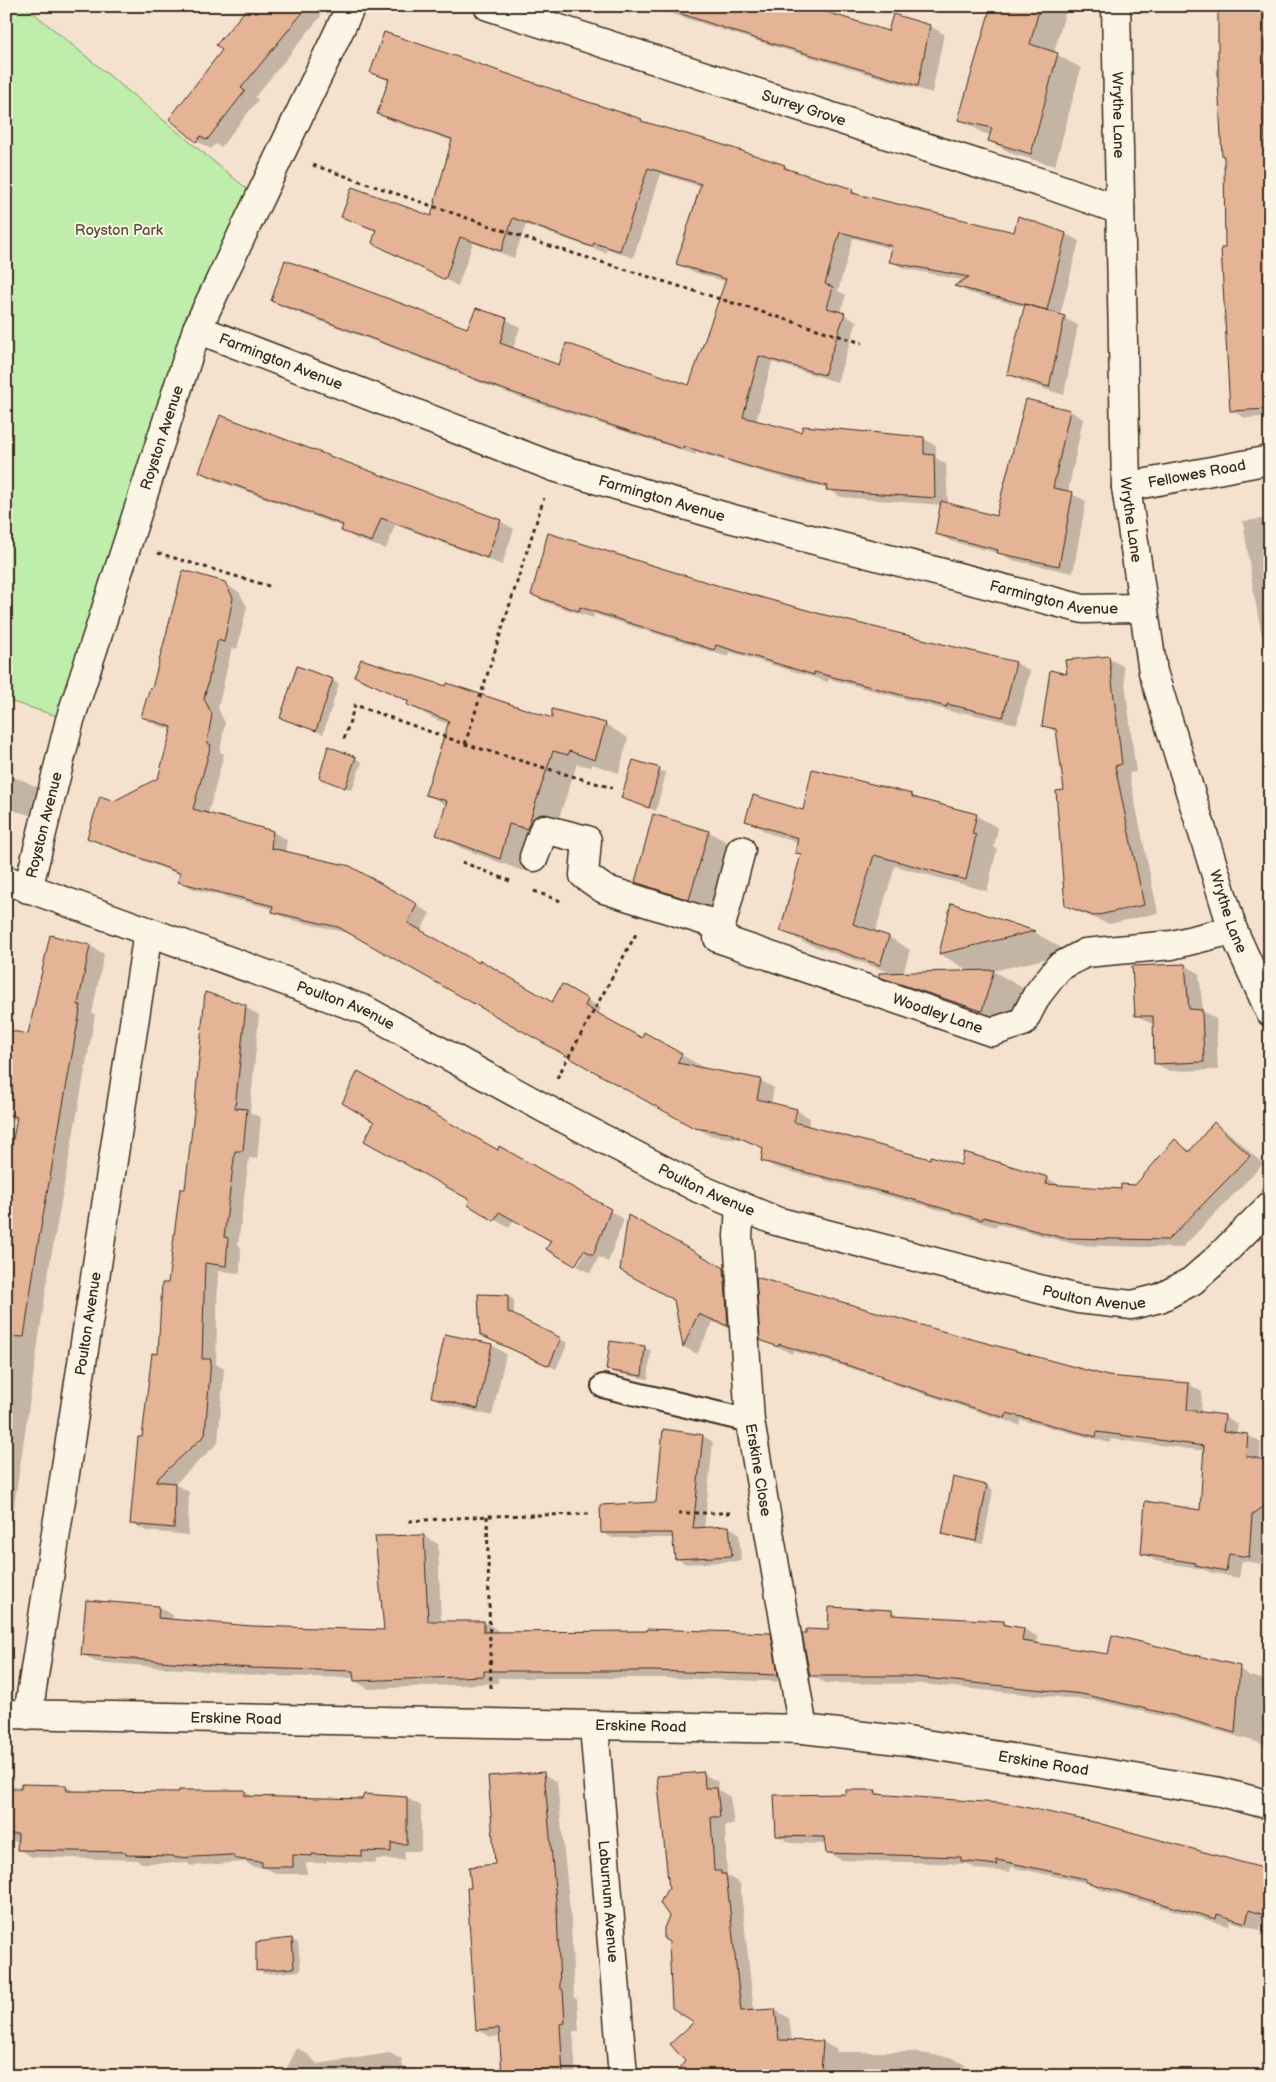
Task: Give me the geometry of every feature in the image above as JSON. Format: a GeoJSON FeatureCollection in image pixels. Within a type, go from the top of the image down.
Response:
{"type":"FeatureCollection","features":[{"type":"Feature","properties":{"kind":"street","name":"Royston Avenue"},"geometry":{"type":"LineString","coordinates":[[17,885],[197,329],[351,6]]}},
{"type":"Feature","properties":{"kind":"street","name":"Surrey Grove"},"geometry":{"type":"LineString","coordinates":[[488,6],[978,164],[1049,185],[1120,210]]}},
{"type":"Feature","properties":{"kind":"street","name":"Wrythe Lane"},"geometry":{"type":"LineString","coordinates":[[1116,6],[1126,487],[1153,672],[1233,930],[1270,1012]]}},
{"type":"Feature","properties":{"kind":"street","name":"Farmington Avenue"},"geometry":{"type":"LineString","coordinates":[[197,329],[554,467],[730,518],[1083,609],[1134,608],[1143,606]]}},
{"type":"Feature","properties":{"kind":"street","name":"Fellowes Road"},"geometry":{"type":"LineString","coordinates":[[1126,487],[1270,460]]}},
{"type":"Feature","properties":{"kind":"street"},"geometry":{"type":"LineString","coordinates":[[534,857],[544,829],[587,840],[584,875],[604,889],[721,926],[742,850]]}},
{"type":"Feature","properties":{"kind":"street","name":"Poulton Avenue"},"geometry":{"type":"LineString","coordinates":[[17,885],[365,1010],[542,1107],[698,1188],[740,1207],[776,1221],[1078,1299],[1132,1305],[1160,1298],[1192,1281],[1270,1206]]}},
{"type":"Feature","properties":{"kind":"street","name":"Woodley Lane"},"geometry":{"type":"LineString","coordinates":[[721,926],[718,938],[992,1032],[1023,1022],[1037,995],[1060,967],[1085,953],[1172,945],[1233,930]]}},
{"type":"Feature","properties":{"kind":"street","name":"Poulton Avenue"},"geometry":{"type":"LineString","coordinates":[[17,1715],[148,932]]}},
{"type":"Feature","properties":{"kind":"street","name":"Erskine Close"},"geometry":{"type":"LineString","coordinates":[[740,1207],[738,1236],[750,1421],[803,1729]]}},
{"type":"Feature","properties":{"kind":"street","name":"Erskine Road"},"geometry":{"type":"LineString","coordinates":[[17,1715],[803,1729],[907,1741],[1220,1792],[1270,1805]]}},
{"type":"Feature","properties":{"kind":"street","name":"Laburnum Avenue"},"geometry":{"type":"LineString","coordinates":[[594,1726],[623,2076]]}},
{"type":"Feature","properties":{"kind":"lane"},"geometry":{"type":"LineString","coordinates":[[603,1386],[750,1421]]}},
{"type":"Feature","properties":{"kind":"path"},"geometry":{"type":"LineString","coordinates":[[281,154],[540,242],[862,343]]}},
{"type":"Feature","properties":{"kind":"path"},"geometry":{"type":"LineString","coordinates":[[465,744],[554,467]]}},
{"type":"Feature","properties":{"kind":"path"},"geometry":{"type":"LineString","coordinates":[[128,544],[272,587]]}},
{"type":"Feature","properties":{"kind":"path"},"geometry":{"type":"LineString","coordinates":[[344,739],[355,705],[465,744],[612,788]]}},
{"type":"Feature","properties":{"kind":"path"},"geometry":{"type":"LineString","coordinates":[[542,1107],[637,932]]}},
{"type":"Feature","properties":{"kind":"path"},"geometry":{"type":"LineString","coordinates":[[678,1512],[766,1513]]}},
{"type":"Feature","properties":{"kind":"path"},"geometry":{"type":"LineString","coordinates":[[409,1521],[487,1516],[589,1514]]}},
{"type":"Feature","properties":{"kind":"path"},"geometry":{"type":"LineString","coordinates":[[487,1516],[492,1724]]}},
{"type":"Feature","properties":{"kind":"green space","name":"Royston Park"},"geometry":{"type":"Polygon","coordinates":[[[6,6],[25,6],[258,198],[70,720],[6,700],[6,6]]]}},
{"type":"Feature","properties":{"kind":"building"},"geometry":{"type":"Polygon","coordinates":[[[249,6],[308,6],[241,88],[245,91],[207,140],[201,136],[196,142],[169,119],[222,50],[216,45],[249,6]]]}},
{"type":"Feature","properties":{"kind":"building"},"geometry":{"type":"Polygon","coordinates":[[[677,6],[807,6],[888,31],[893,14],[930,25],[918,86],[757,39],[676,12],[677,6]]]}},
{"type":"Feature","properties":{"kind":"building"},"geometry":{"type":"Polygon","coordinates":[[[991,6],[1040,6],[1030,44],[1058,53],[1031,154],[988,141],[992,128],[958,120],[991,6]]]}},
{"type":"Feature","properties":{"kind":"building"},"geometry":{"type":"Polygon","coordinates":[[[1218,6],[1264,6],[1265,166],[1270,166],[1270,409],[1230,411],[1221,248],[1225,248],[1224,156],[1222,156],[1218,80],[1218,6]]]}},
{"type":"Feature","properties":{"kind":"building"},"geometry":{"type":"Polygon","coordinates":[[[384,32],[560,93],[642,119],[641,121],[785,165],[784,168],[853,189],[852,193],[1014,232],[1018,216],[1066,233],[1047,310],[954,286],[969,277],[889,262],[892,246],[840,232],[825,284],[833,287],[827,308],[845,313],[824,375],[759,356],[743,417],[801,432],[803,426],[924,437],[924,454],[934,455],[935,498],[826,490],[827,486],[754,468],[683,446],[683,449],[505,390],[271,301],[285,260],[467,328],[476,308],[507,318],[500,343],[559,365],[566,343],[689,385],[726,279],[676,264],[701,184],[648,168],[620,251],[594,243],[592,247],[513,218],[501,251],[460,237],[445,280],[372,243],[376,230],[341,217],[352,187],[431,216],[452,139],[377,114],[389,79],[370,73],[384,32]]]}},
{"type":"Feature","properties":{"kind":"building"},"geometry":{"type":"Polygon","coordinates":[[[1025,304],[1065,316],[1049,387],[1007,374],[1025,304]]]}},
{"type":"Feature","properties":{"kind":"building"},"geometry":{"type":"Polygon","coordinates":[[[1026,399],[1070,410],[1053,488],[1073,492],[1059,566],[997,553],[998,550],[935,534],[941,501],[996,516],[1026,399]]]}},
{"type":"Feature","properties":{"kind":"building"},"geometry":{"type":"Polygon","coordinates":[[[220,415],[501,520],[487,558],[381,518],[372,542],[341,531],[343,525],[199,472],[220,415]]]}},
{"type":"Feature","properties":{"kind":"building"},"geometry":{"type":"Polygon","coordinates":[[[548,533],[713,584],[821,614],[1016,662],[1003,717],[947,704],[947,707],[814,672],[814,675],[716,645],[714,650],[580,607],[579,611],[531,595],[548,533]]]}},
{"type":"Feature","properties":{"kind":"building"},"geometry":{"type":"Polygon","coordinates":[[[183,570],[225,582],[233,598],[224,642],[218,640],[204,699],[212,714],[207,743],[211,745],[193,809],[273,831],[271,848],[350,866],[417,904],[408,923],[479,963],[480,960],[552,1002],[562,984],[588,999],[585,1006],[642,1038],[644,1032],[682,1054],[677,1063],[761,1079],[757,1099],[797,1109],[794,1122],[930,1159],[931,1156],[961,1165],[964,1152],[1048,1177],[1046,1184],[1121,1189],[1121,1184],[1135,1185],[1175,1139],[1189,1152],[1214,1122],[1250,1156],[1168,1240],[1063,1238],[983,1217],[982,1220],[911,1199],[761,1161],[763,1148],[729,1133],[694,1128],[338,927],[272,912],[273,906],[178,882],[180,873],[87,838],[100,796],[114,801],[158,778],[172,727],[141,717],[150,687],[152,688],[183,570]]]}},
{"type":"Feature","properties":{"kind":"building"},"geometry":{"type":"Polygon","coordinates":[[[1109,656],[1122,764],[1115,766],[1144,905],[1094,916],[1065,906],[1056,791],[1064,790],[1056,729],[1042,726],[1050,670],[1067,674],[1065,660],[1109,656]]]}},
{"type":"Feature","properties":{"kind":"building"},"geometry":{"type":"Polygon","coordinates":[[[361,659],[446,686],[447,683],[552,718],[552,709],[606,723],[595,760],[569,751],[568,755],[553,751],[527,829],[509,824],[500,859],[436,835],[447,801],[425,795],[449,721],[407,705],[408,701],[354,676],[361,659]]]}},
{"type":"Feature","properties":{"kind":"building"},"geometry":{"type":"Polygon","coordinates":[[[297,666],[333,679],[316,731],[280,718],[297,666]]]}},
{"type":"Feature","properties":{"kind":"building"},"geometry":{"type":"Polygon","coordinates":[[[328,746],[356,757],[345,788],[319,778],[328,746]]]}},
{"type":"Feature","properties":{"kind":"building"},"geometry":{"type":"Polygon","coordinates":[[[633,760],[660,768],[649,808],[621,798],[633,760]]]}},
{"type":"Feature","properties":{"kind":"building"},"geometry":{"type":"Polygon","coordinates":[[[812,769],[912,794],[912,797],[977,814],[972,834],[976,835],[966,880],[874,855],[853,924],[889,936],[880,965],[780,931],[801,854],[795,853],[798,838],[745,821],[753,795],[803,810],[812,769]]]}},
{"type":"Feature","properties":{"kind":"building"},"geometry":{"type":"Polygon","coordinates":[[[653,814],[709,831],[689,900],[635,882],[653,814]]]}},
{"type":"Feature","properties":{"kind":"building"},"geometry":{"type":"Polygon","coordinates":[[[951,903],[1035,931],[939,954],[951,903]]]}},
{"type":"Feature","properties":{"kind":"building"},"geometry":{"type":"Polygon","coordinates":[[[50,935],[90,945],[78,1005],[81,1005],[36,1255],[24,1337],[6,1336],[6,1178],[17,1117],[6,1114],[6,1030],[28,1034],[50,935]]]}},
{"type":"Feature","properties":{"kind":"building"},"geometry":{"type":"Polygon","coordinates":[[[1185,964],[1189,1009],[1202,1010],[1204,1062],[1154,1064],[1153,1016],[1135,1016],[1132,966],[1185,964]]]}},
{"type":"Feature","properties":{"kind":"building"},"geometry":{"type":"Polygon","coordinates":[[[994,970],[982,1011],[879,977],[879,973],[994,970]]]}},
{"type":"Feature","properties":{"kind":"building"},"geometry":{"type":"Polygon","coordinates":[[[205,992],[246,1005],[235,1108],[247,1109],[243,1151],[235,1151],[224,1237],[228,1238],[226,1266],[205,1263],[202,1359],[211,1359],[205,1435],[155,1481],[175,1483],[174,1528],[130,1524],[138,1437],[142,1437],[152,1353],[158,1354],[162,1283],[168,1283],[180,1189],[185,1189],[205,992]]]}},
{"type":"Feature","properties":{"kind":"building"},"geometry":{"type":"Polygon","coordinates":[[[358,1071],[498,1150],[499,1146],[611,1209],[593,1255],[584,1250],[575,1266],[546,1249],[551,1241],[499,1212],[494,1221],[468,1205],[470,1200],[364,1141],[374,1122],[342,1103],[358,1071]]]}},
{"type":"Feature","properties":{"kind":"building"},"geometry":{"type":"Polygon","coordinates":[[[628,1215],[724,1268],[728,1326],[698,1314],[683,1347],[674,1300],[620,1270],[628,1215]]]}},
{"type":"Feature","properties":{"kind":"building"},"geometry":{"type":"Polygon","coordinates":[[[756,1277],[942,1331],[1108,1376],[1189,1383],[1187,1410],[1225,1415],[1223,1431],[1248,1434],[1246,1456],[1270,1461],[1270,1502],[1252,1515],[1249,1557],[1229,1554],[1226,1571],[1195,1565],[1195,1563],[1141,1554],[1145,1501],[1200,1510],[1204,1446],[1097,1432],[1096,1437],[1007,1413],[1005,1418],[881,1378],[882,1376],[779,1344],[778,1347],[760,1340],[756,1277]]]}},
{"type":"Feature","properties":{"kind":"building"},"geometry":{"type":"Polygon","coordinates":[[[478,1294],[508,1295],[508,1312],[561,1338],[549,1366],[480,1335],[478,1294]]]}},
{"type":"Feature","properties":{"kind":"building"},"geometry":{"type":"Polygon","coordinates":[[[445,1334],[492,1344],[478,1409],[431,1397],[445,1334]]]}},
{"type":"Feature","properties":{"kind":"building"},"geometry":{"type":"Polygon","coordinates":[[[610,1341],[645,1346],[642,1376],[606,1370],[610,1341]]]}},
{"type":"Feature","properties":{"kind":"building"},"geometry":{"type":"Polygon","coordinates":[[[663,1429],[703,1435],[693,1528],[729,1526],[732,1556],[675,1559],[672,1533],[601,1533],[600,1505],[656,1502],[663,1429]]]}},
{"type":"Feature","properties":{"kind":"building"},"geometry":{"type":"Polygon","coordinates":[[[953,1477],[987,1485],[976,1541],[942,1534],[953,1477]]]}},
{"type":"Feature","properties":{"kind":"building"},"geometry":{"type":"Polygon","coordinates":[[[424,1535],[428,1621],[484,1621],[484,1632],[647,1631],[647,1629],[771,1633],[778,1675],[653,1671],[484,1671],[484,1676],[354,1681],[353,1671],[251,1668],[81,1655],[86,1600],[159,1606],[158,1618],[252,1626],[384,1630],[375,1536],[424,1535]]]}},
{"type":"Feature","properties":{"kind":"building"},"geometry":{"type":"Polygon","coordinates":[[[829,1607],[892,1610],[892,1615],[1004,1621],[1004,1625],[1024,1628],[1022,1641],[1108,1654],[1112,1635],[1240,1666],[1235,1733],[1172,1715],[1082,1694],[905,1676],[810,1676],[802,1633],[806,1633],[806,1629],[828,1630],[829,1607]]]}},
{"type":"Feature","properties":{"kind":"building"},"geometry":{"type":"Polygon","coordinates":[[[544,1772],[557,1911],[560,1988],[563,1990],[565,2023],[560,2024],[563,2076],[502,2076],[499,2028],[476,2030],[467,1888],[471,1888],[469,1867],[495,1864],[488,1776],[544,1772]]]}},
{"type":"Feature","properties":{"kind":"building"},"geometry":{"type":"Polygon","coordinates":[[[704,1772],[705,1788],[717,1788],[720,1817],[711,1817],[714,1871],[721,1871],[721,1874],[726,1874],[741,2011],[775,2009],[779,2040],[823,2041],[821,2072],[734,2076],[675,2076],[685,2061],[670,2044],[694,2022],[672,2008],[669,1942],[664,1939],[664,1928],[669,1916],[660,1903],[667,1889],[669,1889],[657,1776],[704,1772]]]}},
{"type":"Feature","properties":{"kind":"building"},"geometry":{"type":"Polygon","coordinates":[[[21,1784],[66,1785],[67,1791],[179,1792],[179,1790],[245,1790],[245,1796],[362,1799],[364,1794],[407,1797],[407,1844],[391,1843],[391,1852],[362,1851],[362,1856],[293,1855],[293,1867],[262,1867],[262,1862],[237,1859],[231,1855],[176,1858],[173,1856],[126,1855],[126,1852],[17,1850],[18,1834],[6,1834],[6,1789],[21,1789],[21,1784]]]}},
{"type":"Feature","properties":{"kind":"building"},"geometry":{"type":"Polygon","coordinates":[[[846,1790],[876,1790],[875,1794],[1011,1804],[1098,1823],[1270,1870],[1270,1917],[1249,1910],[1246,1923],[1217,1914],[1216,1919],[1086,1882],[1086,1879],[997,1860],[997,1865],[961,1861],[961,1857],[826,1853],[824,1837],[776,1836],[774,1795],[846,1794],[846,1790]]]}},
{"type":"Feature","properties":{"kind":"building"},"geometry":{"type":"Polygon","coordinates":[[[292,1938],[294,1968],[256,1971],[256,1942],[292,1938]]]}}]}
